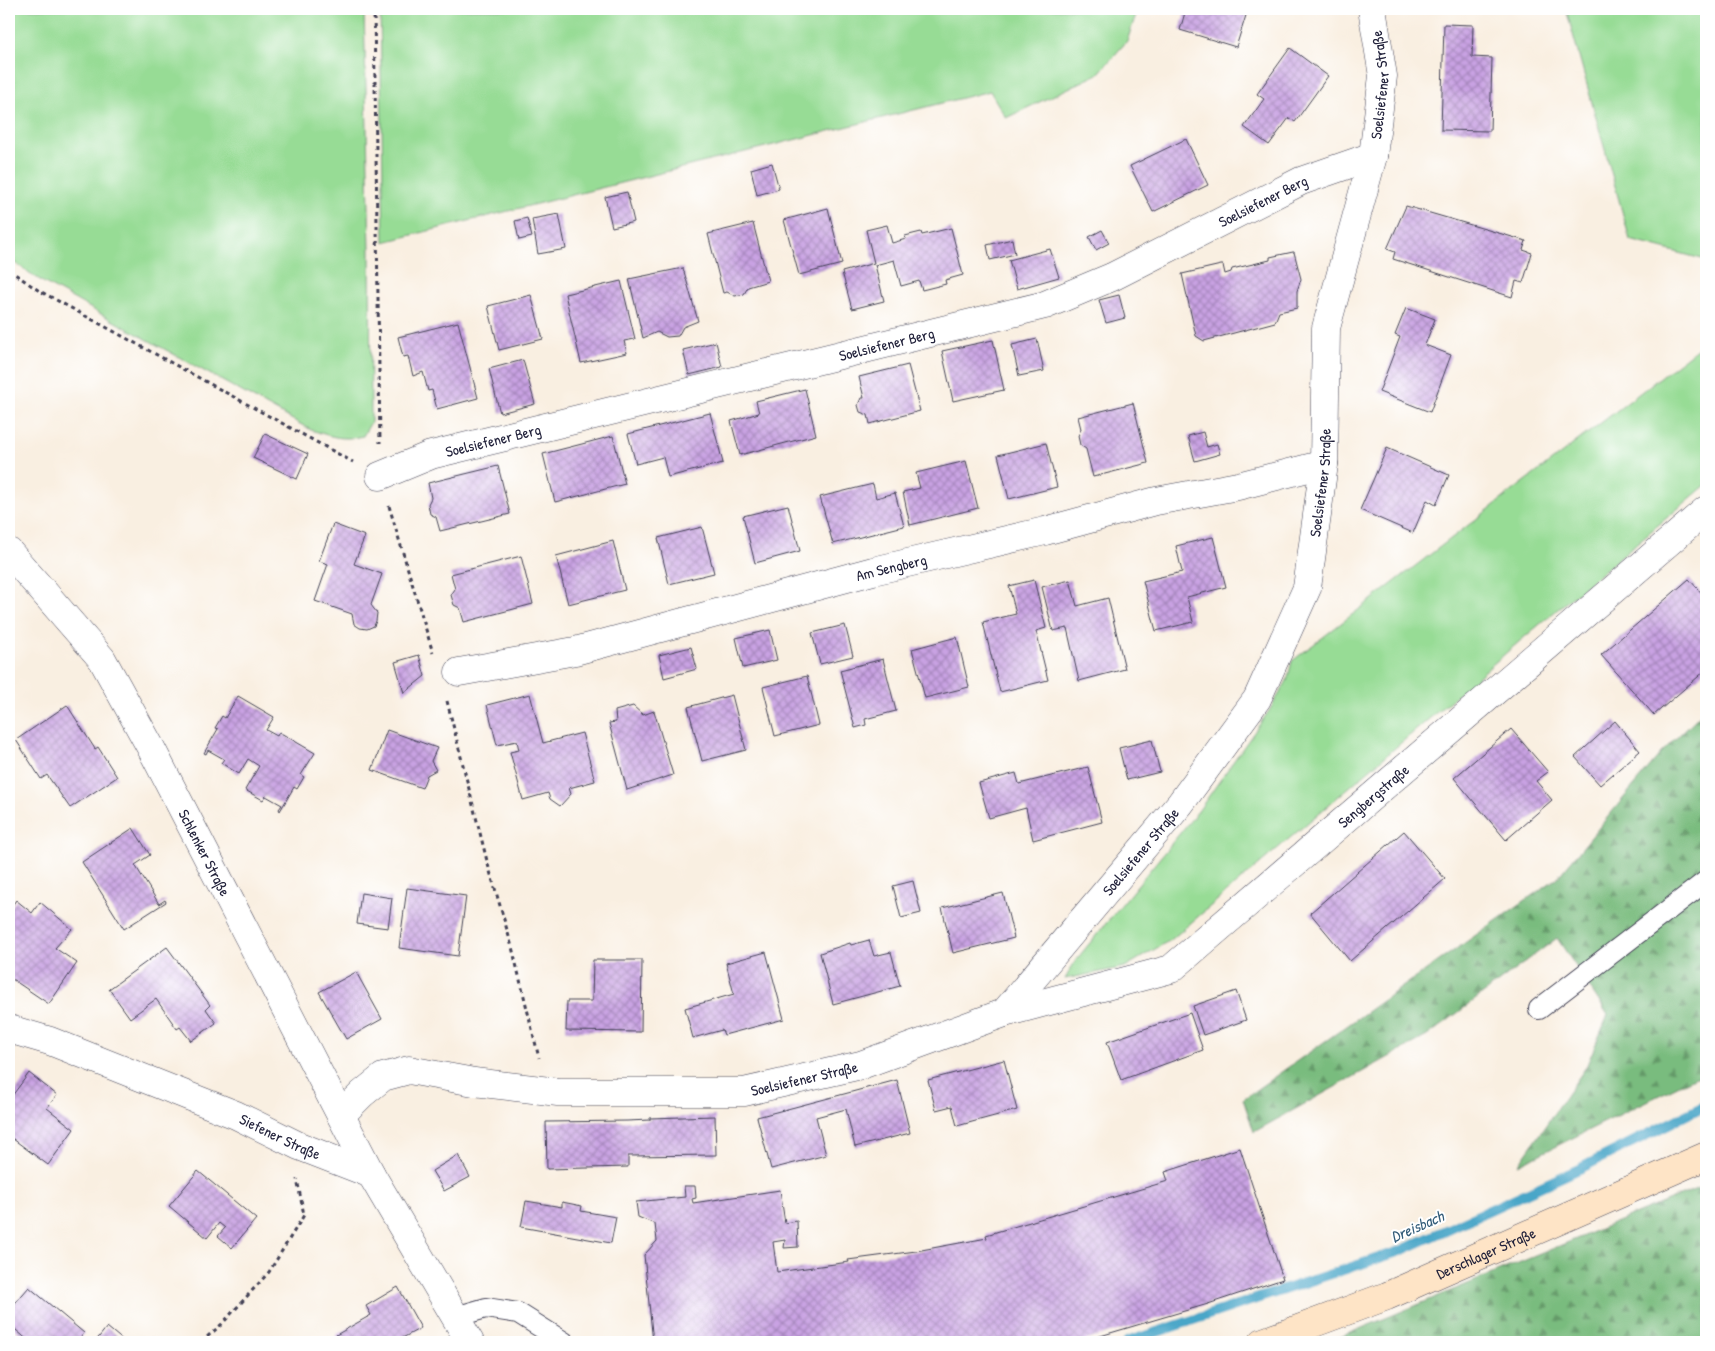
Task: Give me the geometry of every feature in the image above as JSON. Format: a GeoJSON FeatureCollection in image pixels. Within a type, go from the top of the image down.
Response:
{"type":"FeatureCollection","features":[{"type":"Feature","properties":{"kind":"main road","name":"Derschlager Straße"},"geometry":{"type":"LineString","coordinates":[[1263,1342],[1388,1296],[1706,1156]]}},
{"type":"Feature","properties":{"kind":"street","name":"Soelsiefener Straße"},"geometry":{"type":"LineString","coordinates":[[341,1115],[362,1094],[383,1078],[409,1070],[474,1082],[558,1092],[744,1092],[861,1065],[1004,1013],[1180,804],[1257,698],[1307,588],[1324,464],[1326,328],[1374,156],[1383,76],[1372,9]]}},
{"type":"Feature","properties":{"kind":"street","name":"Soelsiefener Berg"},"geometry":{"type":"LineString","coordinates":[[380,476],[431,455],[1045,305],[1112,277],[1301,181],[1374,156]]}},
{"type":"Feature","properties":{"kind":"street","name":"Am Sengberg"},"geometry":{"type":"LineString","coordinates":[[450,676],[575,651],[873,571],[1045,531],[1156,501],[1238,486],[1324,464]]}},
{"type":"Feature","properties":{"kind":"street","name":"Sengbergstraße"},"geometry":{"type":"LineString","coordinates":[[1004,1013],[1171,968],[1706,510]]}},
{"type":"Feature","properties":{"kind":"street","name":"Schlenker Straße"},"geometry":{"type":"LineString","coordinates":[[9,552],[102,659],[156,757],[371,1174]]}},
{"type":"Feature","properties":{"kind":"street","name":"Siefener Straße"},"geometry":{"type":"LineString","coordinates":[[9,1029],[50,1040],[236,1115],[299,1146],[371,1174]]}},
{"type":"Feature","properties":{"kind":"street"},"geometry":{"type":"LineString","coordinates":[[371,1174],[470,1342]]}},
{"type":"Feature","properties":{"kind":"lane"},"geometry":{"type":"LineString","coordinates":[[1538,1009],[1706,881]]}},
{"type":"Feature","properties":{"kind":"lane"},"geometry":{"type":"LineString","coordinates":[[455,1317],[486,1308],[518,1313],[564,1342]]}},
{"type":"Feature","properties":{"kind":"path"},"geometry":{"type":"LineString","coordinates":[[374,9],[380,476],[450,676],[488,861],[512,947],[538,1056],[558,1092]]}},
{"type":"Feature","properties":{"kind":"path"},"geometry":{"type":"LineString","coordinates":[[9,270],[38,290],[181,366],[380,476]]}},
{"type":"Feature","properties":{"kind":"path"},"geometry":{"type":"LineString","coordinates":[[201,1342],[221,1325],[269,1272],[304,1215],[294,1163],[299,1146]]}},
{"type":"Feature","properties":{"kind":"green space"},"geometry":{"type":"Polygon","coordinates":[[[9,9],[364,9],[370,251],[371,422],[363,436],[342,438],[311,430],[43,282],[9,259],[9,9]]]}},
{"type":"Feature","properties":{"kind":"green space"},"geometry":{"type":"Polygon","coordinates":[[[380,9],[1138,9],[1127,41],[1098,74],[1006,118],[990,91],[384,242],[380,9]]]}},
{"type":"Feature","properties":{"kind":"green space"},"geometry":{"type":"Polygon","coordinates":[[[1566,9],[1706,9],[1706,260],[1630,240],[1566,9]]]}},
{"type":"Feature","properties":{"kind":"green space"},"geometry":{"type":"Polygon","coordinates":[[[1706,342],[1706,485],[1527,635],[1172,939],[1125,967],[1065,979],[1076,960],[1199,810],[1269,711],[1287,681],[1292,661],[1706,342]]]}},
{"type":"Feature","properties":{"kind":"green space"},"geometry":{"type":"Polygon","coordinates":[[[1706,709],[1706,1072],[1518,1165],[1586,1067],[1608,1015],[1557,938],[1427,1036],[1254,1132],[1243,1099],[1557,878],[1661,753],[1706,709]]]}},
{"type":"Feature","properties":{"kind":"green space"},"geometry":{"type":"Polygon","coordinates":[[[1706,1185],[1706,1342],[1328,1342],[1706,1185]]]}},
{"type":"Feature","properties":{"kind":"building"},"geometry":{"type":"Polygon","coordinates":[[[1186,9],[1202,12],[1203,9],[1248,9],[1236,47],[1180,30],[1186,9]]]}},
{"type":"Feature","properties":{"kind":"building"},"geometry":{"type":"Polygon","coordinates":[[[1444,24],[1473,25],[1472,57],[1492,58],[1490,131],[1441,130],[1444,24]]]}},
{"type":"Feature","properties":{"kind":"building"},"geometry":{"type":"Polygon","coordinates":[[[1290,48],[1328,76],[1295,122],[1289,118],[1269,145],[1244,127],[1264,99],[1257,94],[1290,48]]]}},
{"type":"Feature","properties":{"kind":"building"},"geometry":{"type":"Polygon","coordinates":[[[1186,139],[1208,185],[1153,212],[1130,166],[1186,139]]]}},
{"type":"Feature","properties":{"kind":"building"},"geometry":{"type":"Polygon","coordinates":[[[772,163],[779,189],[757,195],[751,169],[772,163]]]}},
{"type":"Feature","properties":{"kind":"building"},"geometry":{"type":"Polygon","coordinates":[[[627,192],[634,222],[612,227],[605,197],[627,192]]]}},
{"type":"Feature","properties":{"kind":"building"},"geometry":{"type":"Polygon","coordinates":[[[1406,206],[1526,241],[1523,250],[1532,253],[1523,283],[1516,281],[1512,297],[1393,259],[1395,252],[1387,249],[1406,206]]]}},
{"type":"Feature","properties":{"kind":"building"},"geometry":{"type":"Polygon","coordinates":[[[828,208],[842,264],[799,275],[784,220],[828,208]]]}},
{"type":"Feature","properties":{"kind":"building"},"geometry":{"type":"Polygon","coordinates":[[[559,214],[566,249],[538,254],[532,219],[559,214]]]}},
{"type":"Feature","properties":{"kind":"building"},"geometry":{"type":"Polygon","coordinates":[[[527,218],[532,237],[519,240],[515,221],[527,218]]]}},
{"type":"Feature","properties":{"kind":"building"},"geometry":{"type":"Polygon","coordinates":[[[753,223],[768,281],[748,287],[744,294],[735,296],[727,292],[723,293],[708,234],[753,223]]]}},
{"type":"Feature","properties":{"kind":"building"},"geometry":{"type":"Polygon","coordinates":[[[887,225],[892,243],[906,239],[905,236],[921,232],[922,235],[951,228],[963,275],[945,280],[946,284],[922,290],[919,281],[901,286],[894,260],[875,265],[884,301],[852,309],[842,272],[874,263],[866,230],[887,225]]]}},
{"type":"Feature","properties":{"kind":"building"},"geometry":{"type":"Polygon","coordinates":[[[1102,230],[1109,243],[1096,250],[1089,237],[1102,230]]]}},
{"type":"Feature","properties":{"kind":"building"},"geometry":{"type":"Polygon","coordinates":[[[1012,239],[1015,254],[990,260],[987,245],[1012,239]]]}},
{"type":"Feature","properties":{"kind":"building"},"geometry":{"type":"Polygon","coordinates":[[[1050,249],[1059,277],[1017,289],[1009,260],[1050,249]]]}},
{"type":"Feature","properties":{"kind":"building"},"geometry":{"type":"Polygon","coordinates":[[[1294,252],[1301,279],[1297,291],[1297,308],[1279,312],[1275,322],[1204,341],[1196,336],[1182,274],[1223,265],[1225,274],[1231,272],[1232,269],[1270,260],[1270,257],[1294,252]]]}},
{"type":"Feature","properties":{"kind":"building"},"geometry":{"type":"Polygon","coordinates":[[[683,268],[698,321],[683,327],[678,336],[667,337],[657,332],[643,338],[629,279],[683,268]]]}},
{"type":"Feature","properties":{"kind":"building"},"geometry":{"type":"Polygon","coordinates":[[[621,281],[635,339],[624,341],[627,353],[581,363],[565,294],[621,281]]]}},
{"type":"Feature","properties":{"kind":"building"},"geometry":{"type":"Polygon","coordinates":[[[531,295],[543,339],[499,350],[488,306],[531,295]]]}},
{"type":"Feature","properties":{"kind":"building"},"geometry":{"type":"Polygon","coordinates":[[[1119,295],[1125,318],[1106,323],[1099,300],[1119,295]]]}},
{"type":"Feature","properties":{"kind":"building"},"geometry":{"type":"Polygon","coordinates":[[[1406,308],[1435,319],[1425,345],[1451,355],[1430,412],[1379,392],[1400,337],[1395,335],[1406,308]]]}},
{"type":"Feature","properties":{"kind":"building"},"geometry":{"type":"Polygon","coordinates":[[[458,322],[478,398],[437,409],[432,390],[428,391],[423,372],[413,376],[408,356],[403,357],[398,337],[458,322]]]}},
{"type":"Feature","properties":{"kind":"building"},"geometry":{"type":"Polygon","coordinates":[[[1037,339],[1044,371],[1019,376],[1012,345],[1037,339]]]}},
{"type":"Feature","properties":{"kind":"building"},"geometry":{"type":"Polygon","coordinates":[[[993,340],[1004,390],[953,401],[942,351],[993,340]]]}},
{"type":"Feature","properties":{"kind":"building"},"geometry":{"type":"Polygon","coordinates":[[[716,342],[722,367],[689,375],[683,350],[716,342]]]}},
{"type":"Feature","properties":{"kind":"building"},"geometry":{"type":"Polygon","coordinates":[[[523,360],[535,404],[500,413],[489,369],[523,360]]]}},
{"type":"Feature","properties":{"kind":"building"},"geometry":{"type":"Polygon","coordinates":[[[908,365],[920,411],[870,424],[868,415],[860,412],[858,405],[861,398],[864,398],[859,377],[908,365]]]}},
{"type":"Feature","properties":{"kind":"building"},"geometry":{"type":"Polygon","coordinates":[[[805,389],[816,435],[740,455],[731,421],[759,413],[756,401],[805,389]]]}},
{"type":"Feature","properties":{"kind":"building"},"geometry":{"type":"Polygon","coordinates":[[[1133,403],[1148,463],[1093,477],[1086,449],[1080,445],[1078,436],[1081,429],[1078,417],[1133,403]]]}},
{"type":"Feature","properties":{"kind":"building"},"geometry":{"type":"Polygon","coordinates":[[[710,413],[723,463],[668,477],[663,457],[636,464],[628,434],[710,413]]]}},
{"type":"Feature","properties":{"kind":"building"},"geometry":{"type":"Polygon","coordinates":[[[1203,432],[1207,447],[1217,444],[1220,454],[1195,461],[1188,436],[1203,432]]]}},
{"type":"Feature","properties":{"kind":"building"},"geometry":{"type":"Polygon","coordinates":[[[265,434],[308,454],[297,479],[253,458],[265,434]]]}},
{"type":"Feature","properties":{"kind":"building"},"geometry":{"type":"Polygon","coordinates":[[[613,436],[625,484],[555,502],[543,454],[613,436]]]}},
{"type":"Feature","properties":{"kind":"building"},"geometry":{"type":"Polygon","coordinates":[[[1046,443],[1057,487],[1009,499],[998,455],[1046,443]]]}},
{"type":"Feature","properties":{"kind":"building"},"geometry":{"type":"Polygon","coordinates":[[[1387,448],[1449,475],[1436,505],[1427,500],[1413,533],[1360,510],[1387,448]]]}},
{"type":"Feature","properties":{"kind":"building"},"geometry":{"type":"Polygon","coordinates":[[[966,461],[978,508],[910,525],[903,492],[920,488],[916,473],[966,461]]]}},
{"type":"Feature","properties":{"kind":"building"},"geometry":{"type":"Polygon","coordinates":[[[498,466],[510,514],[440,531],[436,517],[430,514],[428,504],[431,498],[428,483],[498,466]]]}},
{"type":"Feature","properties":{"kind":"building"},"geometry":{"type":"Polygon","coordinates":[[[873,484],[876,498],[895,493],[904,526],[833,544],[820,497],[873,484]]]}},
{"type":"Feature","properties":{"kind":"building"},"geometry":{"type":"Polygon","coordinates":[[[788,505],[800,551],[755,563],[743,516],[788,505]]]}},
{"type":"Feature","properties":{"kind":"building"},"geometry":{"type":"Polygon","coordinates":[[[333,524],[365,536],[354,564],[382,574],[371,605],[377,613],[376,621],[374,626],[367,629],[360,628],[354,624],[352,614],[315,601],[328,564],[319,561],[333,524]]]}},
{"type":"Feature","properties":{"kind":"building"},"geometry":{"type":"Polygon","coordinates":[[[702,527],[714,573],[669,584],[658,538],[702,527]]]}},
{"type":"Feature","properties":{"kind":"building"},"geometry":{"type":"Polygon","coordinates":[[[1213,537],[1226,587],[1187,597],[1193,622],[1156,631],[1143,581],[1182,572],[1176,546],[1213,537]]]}},
{"type":"Feature","properties":{"kind":"building"},"geometry":{"type":"Polygon","coordinates":[[[613,541],[625,590],[568,604],[556,556],[613,541]]]}},
{"type":"Feature","properties":{"kind":"building"},"geometry":{"type":"Polygon","coordinates":[[[521,556],[533,604],[464,622],[460,608],[454,605],[451,595],[455,589],[451,574],[521,556]]]}},
{"type":"Feature","properties":{"kind":"building"},"geometry":{"type":"Polygon","coordinates":[[[1689,579],[1706,598],[1706,670],[1654,715],[1601,655],[1689,579]]]}},
{"type":"Feature","properties":{"kind":"building"},"geometry":{"type":"Polygon","coordinates":[[[1034,580],[1046,628],[1036,631],[1048,680],[1000,692],[983,622],[1016,614],[1009,586],[1034,580]]]}},
{"type":"Feature","properties":{"kind":"building"},"geometry":{"type":"Polygon","coordinates":[[[1070,580],[1077,606],[1108,598],[1125,669],[1079,681],[1067,628],[1053,631],[1042,587],[1070,580]]]}},
{"type":"Feature","properties":{"kind":"building"},"geometry":{"type":"Polygon","coordinates":[[[845,625],[853,656],[820,664],[812,633],[845,625]]]}},
{"type":"Feature","properties":{"kind":"building"},"geometry":{"type":"Polygon","coordinates":[[[770,630],[777,660],[743,668],[736,638],[770,630]]]}},
{"type":"Feature","properties":{"kind":"building"},"geometry":{"type":"Polygon","coordinates":[[[957,637],[969,687],[925,698],[912,649],[957,637]]]}},
{"type":"Feature","properties":{"kind":"building"},"geometry":{"type":"Polygon","coordinates":[[[691,647],[697,669],[664,678],[659,655],[691,647]]]}},
{"type":"Feature","properties":{"kind":"building"},"geometry":{"type":"Polygon","coordinates":[[[419,655],[425,676],[404,693],[395,662],[419,655]]]}},
{"type":"Feature","properties":{"kind":"building"},"geometry":{"type":"Polygon","coordinates":[[[883,659],[896,711],[865,719],[866,725],[855,728],[840,670],[883,659]]]}},
{"type":"Feature","properties":{"kind":"building"},"geometry":{"type":"Polygon","coordinates":[[[807,676],[819,725],[775,736],[763,687],[807,676]]]}},
{"type":"Feature","properties":{"kind":"building"},"geometry":{"type":"Polygon","coordinates":[[[530,694],[543,743],[582,733],[595,781],[569,788],[571,794],[560,806],[550,799],[548,793],[523,800],[510,752],[519,750],[517,741],[497,745],[487,705],[530,694]]]}},
{"type":"Feature","properties":{"kind":"building"},"geometry":{"type":"Polygon","coordinates":[[[732,695],[746,750],[702,761],[688,707],[732,695]]]}},
{"type":"Feature","properties":{"kind":"building"},"geometry":{"type":"Polygon","coordinates":[[[238,696],[274,717],[266,730],[277,736],[279,732],[315,753],[301,775],[304,777],[297,789],[294,787],[280,811],[279,809],[282,805],[266,796],[263,800],[245,790],[259,766],[248,759],[239,774],[221,763],[224,759],[208,750],[206,754],[204,753],[218,729],[215,728],[222,716],[225,718],[238,696]]]}},
{"type":"Feature","properties":{"kind":"building"},"geometry":{"type":"Polygon","coordinates":[[[67,705],[95,749],[98,747],[117,777],[70,808],[47,775],[41,779],[16,740],[67,705]]]}},
{"type":"Feature","properties":{"kind":"building"},"geometry":{"type":"Polygon","coordinates":[[[633,706],[643,715],[654,711],[673,775],[627,790],[609,723],[616,722],[615,711],[633,706]]]}},
{"type":"Feature","properties":{"kind":"building"},"geometry":{"type":"Polygon","coordinates":[[[1615,721],[1640,751],[1600,785],[1575,757],[1615,721]]]}},
{"type":"Feature","properties":{"kind":"building"},"geometry":{"type":"Polygon","coordinates":[[[1511,729],[1548,772],[1536,781],[1552,800],[1506,840],[1454,778],[1511,729]]]}},
{"type":"Feature","properties":{"kind":"building"},"geometry":{"type":"Polygon","coordinates":[[[387,730],[437,748],[431,761],[436,770],[427,775],[422,788],[372,770],[387,730]]]}},
{"type":"Feature","properties":{"kind":"building"},"geometry":{"type":"Polygon","coordinates":[[[1152,740],[1160,772],[1127,780],[1119,748],[1152,740]]]}},
{"type":"Feature","properties":{"kind":"building"},"geometry":{"type":"Polygon","coordinates":[[[1088,767],[1102,822],[1033,840],[1026,808],[989,818],[979,783],[1016,773],[1019,784],[1088,767]]]}},
{"type":"Feature","properties":{"kind":"building"},"geometry":{"type":"Polygon","coordinates":[[[133,828],[150,855],[135,865],[159,904],[165,900],[166,902],[124,929],[82,862],[133,828]]]}},
{"type":"Feature","properties":{"kind":"building"},"geometry":{"type":"Polygon","coordinates":[[[1404,831],[1445,879],[1350,961],[1310,913],[1404,831]]]}},
{"type":"Feature","properties":{"kind":"building"},"geometry":{"type":"Polygon","coordinates":[[[913,881],[921,913],[901,918],[893,886],[913,881]]]}},
{"type":"Feature","properties":{"kind":"building"},"geometry":{"type":"Polygon","coordinates":[[[407,888],[466,896],[458,956],[399,948],[407,888]]]}},
{"type":"Feature","properties":{"kind":"building"},"geometry":{"type":"Polygon","coordinates":[[[361,893],[392,898],[388,928],[357,924],[361,893]]]}},
{"type":"Feature","properties":{"kind":"building"},"geometry":{"type":"Polygon","coordinates":[[[1003,893],[1014,938],[953,953],[942,908],[1003,893]]]}},
{"type":"Feature","properties":{"kind":"building"},"geometry":{"type":"Polygon","coordinates":[[[16,900],[32,913],[40,902],[72,929],[55,948],[77,963],[49,1004],[9,977],[9,910],[16,900]]]}},
{"type":"Feature","properties":{"kind":"building"},"geometry":{"type":"Polygon","coordinates":[[[869,940],[874,956],[891,952],[900,986],[833,1004],[820,953],[850,943],[851,945],[869,940]]]}},
{"type":"Feature","properties":{"kind":"building"},"geometry":{"type":"Polygon","coordinates":[[[167,947],[210,1005],[206,1009],[216,1023],[191,1041],[180,1027],[177,1029],[156,999],[130,1018],[109,989],[167,947]]]}},
{"type":"Feature","properties":{"kind":"building"},"geometry":{"type":"Polygon","coordinates":[[[766,952],[784,1019],[724,1035],[722,1030],[693,1038],[685,1008],[734,994],[726,963],[766,952]]]}},
{"type":"Feature","properties":{"kind":"building"},"geometry":{"type":"Polygon","coordinates":[[[593,960],[642,960],[641,1032],[566,1031],[567,1001],[592,1001],[593,960]]]}},
{"type":"Feature","properties":{"kind":"building"},"geometry":{"type":"Polygon","coordinates":[[[356,972],[382,1019],[346,1039],[319,992],[356,972]]]}},
{"type":"Feature","properties":{"kind":"building"},"geometry":{"type":"Polygon","coordinates":[[[1236,991],[1246,1020],[1203,1035],[1193,1006],[1236,991]]]}},
{"type":"Feature","properties":{"kind":"building"},"geometry":{"type":"Polygon","coordinates":[[[1190,1013],[1203,1050],[1121,1080],[1107,1042],[1190,1013]]]}},
{"type":"Feature","properties":{"kind":"building"},"geometry":{"type":"Polygon","coordinates":[[[1004,1060],[1017,1110],[957,1126],[952,1106],[936,1110],[928,1080],[1004,1060]]]}},
{"type":"Feature","properties":{"kind":"building"},"geometry":{"type":"Polygon","coordinates":[[[29,1073],[57,1095],[47,1108],[74,1129],[48,1165],[9,1136],[9,1100],[29,1073]]]}},
{"type":"Feature","properties":{"kind":"building"},"geometry":{"type":"Polygon","coordinates":[[[897,1080],[910,1133],[855,1147],[846,1109],[816,1117],[826,1155],[771,1169],[757,1117],[897,1080]]]}},
{"type":"Feature","properties":{"kind":"building"},"geometry":{"type":"Polygon","coordinates":[[[715,1116],[716,1155],[628,1156],[628,1167],[547,1169],[546,1122],[627,1121],[650,1120],[650,1118],[715,1116]]]}},
{"type":"Feature","properties":{"kind":"building"},"geometry":{"type":"Polygon","coordinates":[[[1240,1148],[1283,1279],[1208,1304],[1080,1342],[653,1342],[644,1255],[657,1241],[655,1224],[638,1217],[636,1202],[685,1197],[684,1186],[695,1186],[696,1198],[692,1199],[693,1203],[780,1190],[785,1223],[797,1221],[798,1247],[784,1248],[785,1240],[773,1242],[777,1272],[849,1262],[848,1260],[916,1251],[987,1238],[986,1235],[1168,1181],[1165,1172],[1240,1148]]]}},
{"type":"Feature","properties":{"kind":"building"},"geometry":{"type":"Polygon","coordinates":[[[458,1155],[470,1177],[444,1191],[432,1171],[458,1155]]]}},
{"type":"Feature","properties":{"kind":"building"},"geometry":{"type":"Polygon","coordinates":[[[198,1171],[256,1219],[232,1248],[218,1236],[225,1228],[219,1223],[207,1238],[169,1206],[198,1171]]]}},
{"type":"Feature","properties":{"kind":"building"},"geometry":{"type":"Polygon","coordinates":[[[526,1201],[562,1207],[562,1202],[582,1206],[581,1211],[616,1217],[611,1243],[521,1227],[526,1201]]]}},
{"type":"Feature","properties":{"kind":"building"},"geometry":{"type":"Polygon","coordinates":[[[29,1287],[84,1333],[77,1342],[30,1342],[9,1324],[9,1310],[29,1287]]]}},
{"type":"Feature","properties":{"kind":"building"},"geometry":{"type":"Polygon","coordinates":[[[398,1287],[421,1328],[395,1342],[340,1342],[336,1335],[371,1315],[366,1306],[398,1287]]]}},
{"type":"Feature","properties":{"kind":"building"},"geometry":{"type":"Polygon","coordinates":[[[107,1327],[125,1342],[95,1342],[107,1327]]]}},
{"type":"Feature","properties":{"kind":"waterway","name":"Dreisbach"},"geometry":{"type":"LineString","coordinates":[[1127,1342],[1400,1251],[1579,1169],[1706,1105]]}}]}
